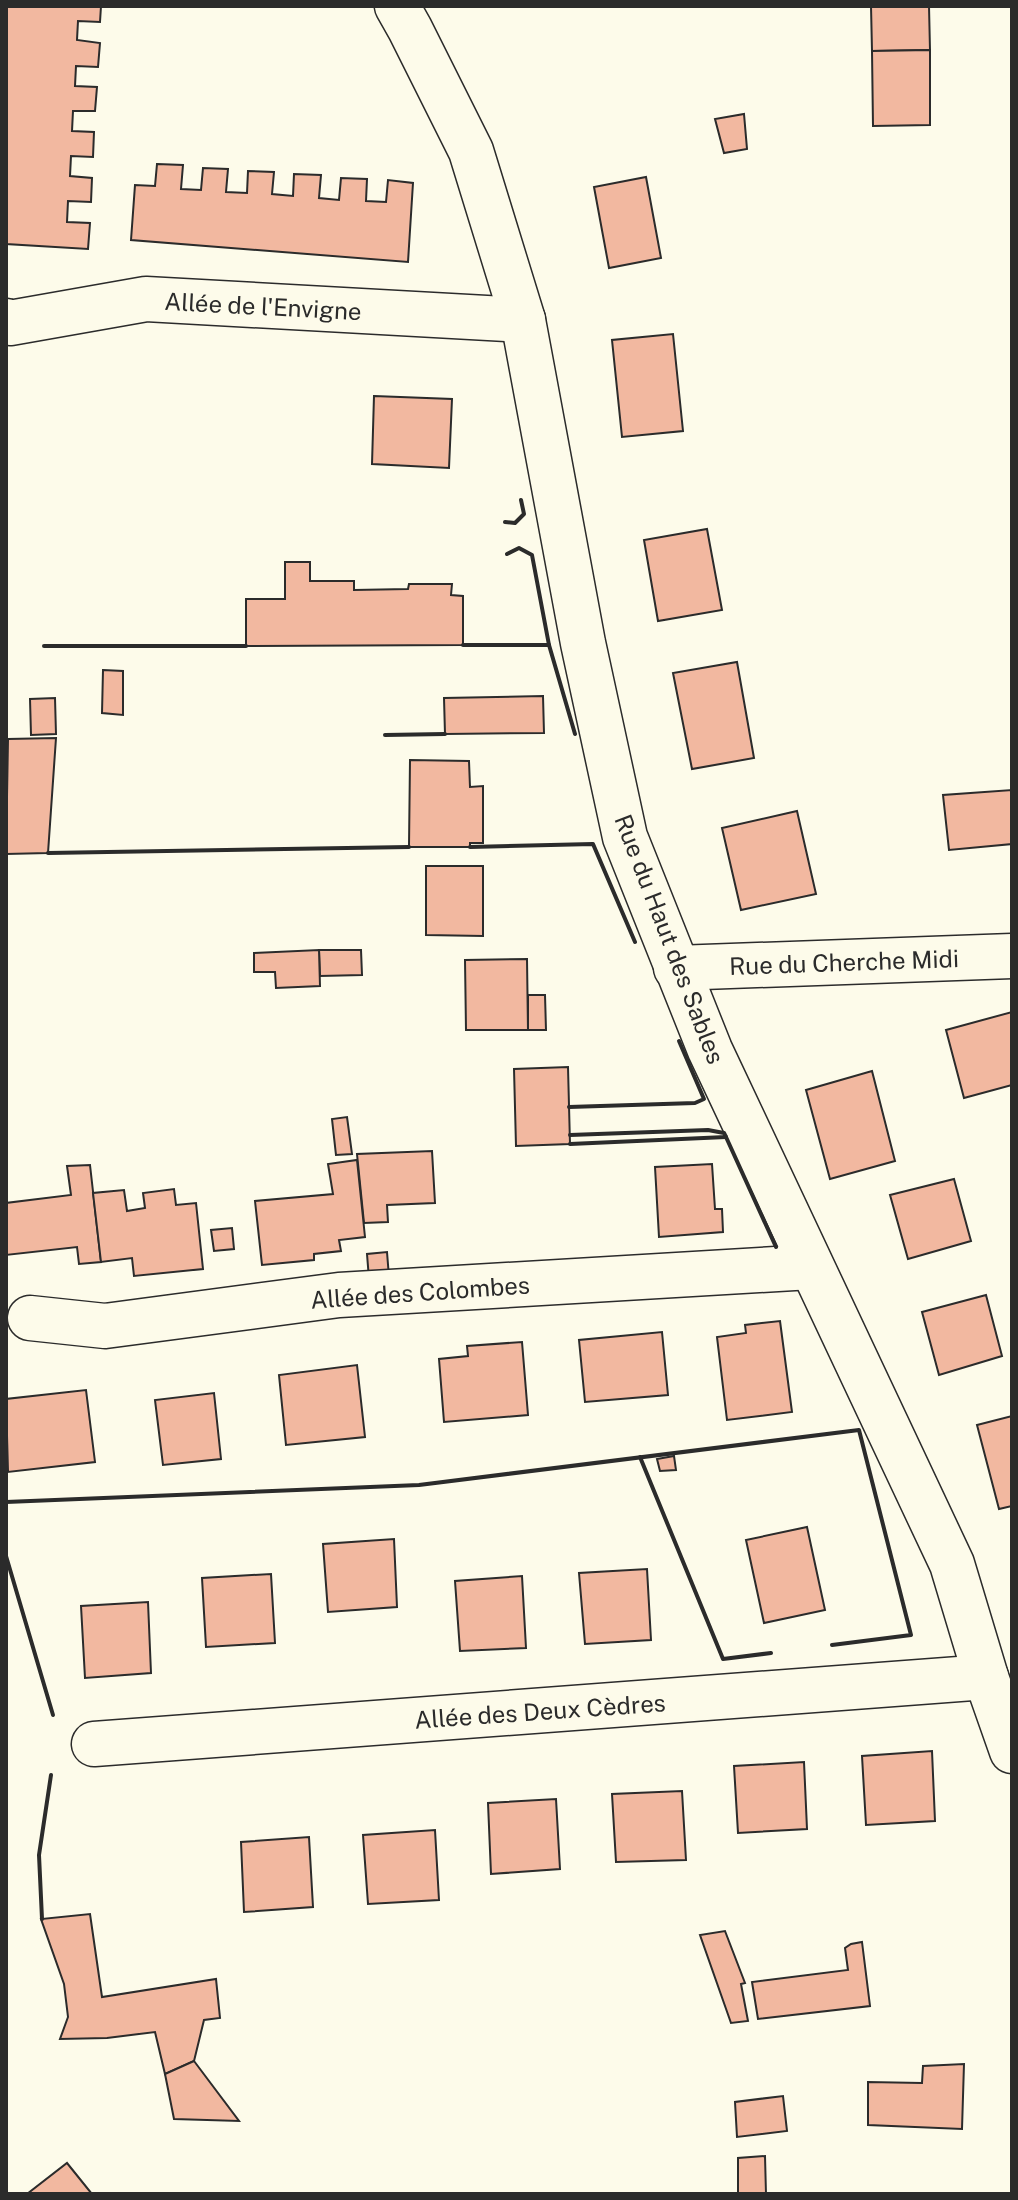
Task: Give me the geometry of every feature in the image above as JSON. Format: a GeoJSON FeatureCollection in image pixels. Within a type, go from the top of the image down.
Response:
{"type":"FeatureCollection","features":[{"type":"Feature","properties":{"kind":"street","name":"Rue du Haut des Sables"},"geometry":{"type":"LineString","coordinates":[[397,6],[471,151],[523,320],[583,643],[625,837],[710,1050],[952,1564],[1012,1751]]}},
{"type":"Feature","properties":{"kind":"street","name":"Allée de l'Envigne"},"geometry":{"type":"LineString","coordinates":[[6,321],[10,323],[146,299],[523,320]]}},
{"type":"Feature","properties":{"kind":"street","name":"Rue du Cherche Midi"},"geometry":{"type":"LineString","coordinates":[[676,968],[1012,956]]}},
{"type":"Feature","properties":{"kind":"street","name":"Allée des Colombes"},"geometry":{"type":"LineString","coordinates":[[30,1318],[105,1326],[339,1295],[811,1267]]}},
{"type":"Feature","properties":{"kind":"street","name":"Allée des Deux Cèdres"},"geometry":{"type":"LineString","coordinates":[[94,1744],[986,1677]]}},
{"type":"Feature","properties":{"kind":"building"},"geometry":{"type":"Polygon","coordinates":[[[6,6],[101,6],[100,22],[78,21],[77,40],[100,43],[98,67],[76,66],[75,86],[97,87],[95,111],[73,111],[72,131],[94,132],[93,157],[71,156],[70,176],[92,178],[91,202],[68,201],[67,222],[90,223],[88,249],[6,244],[6,6]]]}},
{"type":"Feature","properties":{"kind":"building"},"geometry":{"type":"Polygon","coordinates":[[[871,6],[929,6],[930,50],[872,51],[871,6]]]}},
{"type":"Feature","properties":{"kind":"building"},"geometry":{"type":"Polygon","coordinates":[[[930,50],[930,125],[873,126],[872,51],[930,50]]]}},
{"type":"Feature","properties":{"kind":"building"},"geometry":{"type":"Polygon","coordinates":[[[744,114],[747,149],[724,153],[715,119],[744,114]]]}},
{"type":"Feature","properties":{"kind":"building"},"geometry":{"type":"Polygon","coordinates":[[[157,164],[183,165],[181,189],[201,190],[203,168],[228,169],[226,192],[247,193],[248,171],[274,172],[272,194],[293,196],[294,174],[321,175],[319,198],[339,200],[341,178],[367,179],[366,201],[386,202],[388,180],[413,183],[408,262],[131,240],[135,185],[155,186],[157,164]]]}},
{"type":"Feature","properties":{"kind":"building"},"geometry":{"type":"Polygon","coordinates":[[[646,177],[661,258],[609,268],[594,187],[646,177]]]}},
{"type":"Feature","properties":{"kind":"building"},"geometry":{"type":"Polygon","coordinates":[[[673,334],[683,431],[622,437],[612,340],[673,334]]]}},
{"type":"Feature","properties":{"kind":"building"},"geometry":{"type":"Polygon","coordinates":[[[374,396],[452,399],[449,468],[372,464],[374,396]]]}},
{"type":"Feature","properties":{"kind":"building"},"geometry":{"type":"Polygon","coordinates":[[[707,529],[722,610],[658,621],[644,540],[707,529]]]}},
{"type":"Feature","properties":{"kind":"building"},"geometry":{"type":"Polygon","coordinates":[[[285,562],[310,562],[310,581],[354,581],[354,590],[408,589],[409,584],[452,584],[451,595],[463,596],[463,645],[246,646],[246,599],[285,599],[285,562]]]}},
{"type":"Feature","properties":{"kind":"building"},"geometry":{"type":"Polygon","coordinates":[[[737,662],[754,758],[692,769],[673,673],[737,662]]]}},
{"type":"Feature","properties":{"kind":"building"},"geometry":{"type":"Polygon","coordinates":[[[103,670],[123,671],[123,715],[102,713],[103,670]]]}},
{"type":"Feature","properties":{"kind":"building"},"geometry":{"type":"Polygon","coordinates":[[[543,696],[544,733],[445,734],[444,698],[543,696]]]}},
{"type":"Feature","properties":{"kind":"building"},"geometry":{"type":"Polygon","coordinates":[[[55,698],[56,734],[31,735],[30,699],[55,698]]]}},
{"type":"Feature","properties":{"kind":"building"},"geometry":{"type":"Polygon","coordinates":[[[56,738],[48,853],[6,854],[8,739],[56,738]]]}},
{"type":"Feature","properties":{"kind":"building"},"geometry":{"type":"Polygon","coordinates":[[[410,760],[469,761],[470,787],[483,786],[483,843],[470,843],[470,847],[409,847],[410,760]]]}},
{"type":"Feature","properties":{"kind":"building"},"geometry":{"type":"Polygon","coordinates":[[[1012,790],[1012,844],[949,850],[943,795],[1012,790]]]}},
{"type":"Feature","properties":{"kind":"building"},"geometry":{"type":"Polygon","coordinates":[[[797,811],[816,894],[741,910],[722,828],[797,811]]]}},
{"type":"Feature","properties":{"kind":"building"},"geometry":{"type":"Polygon","coordinates":[[[426,866],[483,866],[483,936],[426,935],[426,866]]]}},
{"type":"Feature","properties":{"kind":"building"},"geometry":{"type":"Polygon","coordinates":[[[319,950],[361,950],[362,975],[320,976],[319,950]]]}},
{"type":"Feature","properties":{"kind":"building"},"geometry":{"type":"Polygon","coordinates":[[[319,950],[320,986],[276,988],[275,972],[254,972],[254,953],[319,950]]]}},
{"type":"Feature","properties":{"kind":"building"},"geometry":{"type":"Polygon","coordinates":[[[527,959],[528,1030],[466,1030],[465,960],[527,959]]]}},
{"type":"Feature","properties":{"kind":"building"},"geometry":{"type":"Polygon","coordinates":[[[528,995],[545,995],[546,1030],[528,1030],[528,995]]]}},
{"type":"Feature","properties":{"kind":"building"},"geometry":{"type":"Polygon","coordinates":[[[1012,1012],[1012,1085],[964,1098],[946,1030],[1012,1012]]]}},
{"type":"Feature","properties":{"kind":"building"},"geometry":{"type":"Polygon","coordinates":[[[568,1067],[570,1144],[516,1146],[514,1069],[568,1067]]]}},
{"type":"Feature","properties":{"kind":"building"},"geometry":{"type":"Polygon","coordinates":[[[872,1071],[895,1161],[830,1179],[806,1090],[872,1071]]]}},
{"type":"Feature","properties":{"kind":"building"},"geometry":{"type":"Polygon","coordinates":[[[347,1117],[352,1154],[336,1155],[332,1119],[347,1117]]]}},
{"type":"Feature","properties":{"kind":"building"},"geometry":{"type":"Polygon","coordinates":[[[432,1151],[435,1203],[387,1205],[388,1222],[364,1223],[357,1154],[432,1151]]]}},
{"type":"Feature","properties":{"kind":"building"},"geometry":{"type":"Polygon","coordinates":[[[357,1160],[365,1237],[339,1240],[341,1251],[314,1254],[314,1260],[262,1265],[255,1201],[333,1194],[328,1164],[357,1160]]]}},
{"type":"Feature","properties":{"kind":"building"},"geometry":{"type":"Polygon","coordinates":[[[712,1164],[715,1209],[722,1209],[723,1232],[659,1237],[655,1167],[712,1164]]]}},
{"type":"Feature","properties":{"kind":"building"},"geometry":{"type":"Polygon","coordinates":[[[90,1165],[101,1262],[79,1264],[77,1247],[6,1255],[6,1203],[71,1195],[67,1166],[90,1165]]]}},
{"type":"Feature","properties":{"kind":"building"},"geometry":{"type":"Polygon","coordinates":[[[954,1179],[971,1241],[908,1259],[890,1195],[954,1179]]]}},
{"type":"Feature","properties":{"kind":"building"},"geometry":{"type":"Polygon","coordinates":[[[174,1189],[176,1205],[196,1203],[203,1269],[134,1276],[132,1258],[101,1262],[93,1193],[124,1190],[127,1211],[145,1208],[143,1193],[174,1189]]]}},
{"type":"Feature","properties":{"kind":"building"},"geometry":{"type":"Polygon","coordinates":[[[232,1228],[234,1249],[214,1251],[211,1230],[232,1228]]]}},
{"type":"Feature","properties":{"kind":"building"},"geometry":{"type":"Polygon","coordinates":[[[387,1252],[389,1277],[369,1279],[367,1254],[387,1252]]]}},
{"type":"Feature","properties":{"kind":"building"},"geometry":{"type":"Polygon","coordinates":[[[986,1295],[1002,1356],[939,1375],[922,1312],[986,1295]]]}},
{"type":"Feature","properties":{"kind":"building"},"geometry":{"type":"Polygon","coordinates":[[[780,1321],[792,1412],[727,1420],[717,1337],[746,1333],[745,1325],[780,1321]]]}},
{"type":"Feature","properties":{"kind":"building"},"geometry":{"type":"Polygon","coordinates":[[[662,1332],[668,1395],[585,1402],[579,1340],[662,1332]]]}},
{"type":"Feature","properties":{"kind":"building"},"geometry":{"type":"Polygon","coordinates":[[[522,1342],[528,1415],[444,1422],[439,1359],[468,1356],[467,1346],[522,1342]]]}},
{"type":"Feature","properties":{"kind":"building"},"geometry":{"type":"Polygon","coordinates":[[[357,1365],[365,1437],[286,1445],[279,1375],[357,1365]]]}},
{"type":"Feature","properties":{"kind":"building"},"geometry":{"type":"Polygon","coordinates":[[[86,1390],[95,1462],[8,1472],[6,1399],[86,1390]]]}},
{"type":"Feature","properties":{"kind":"building"},"geometry":{"type":"Polygon","coordinates":[[[214,1393],[221,1459],[163,1465],[155,1400],[214,1393]]]}},
{"type":"Feature","properties":{"kind":"building"},"geometry":{"type":"Polygon","coordinates":[[[1012,1416],[1012,1506],[999,1509],[977,1425],[1012,1416]]]}},
{"type":"Feature","properties":{"kind":"building"},"geometry":{"type":"Polygon","coordinates":[[[674,1456],[676,1470],[660,1471],[657,1459],[674,1456]]]}},
{"type":"Feature","properties":{"kind":"building"},"geometry":{"type":"Polygon","coordinates":[[[807,1527],[825,1610],[764,1623],[746,1540],[807,1527]]]}},
{"type":"Feature","properties":{"kind":"building"},"geometry":{"type":"Polygon","coordinates":[[[394,1539],[397,1607],[328,1612],[323,1544],[394,1539]]]}},
{"type":"Feature","properties":{"kind":"building"},"geometry":{"type":"Polygon","coordinates":[[[647,1569],[651,1640],[585,1644],[579,1573],[647,1569]]]}},
{"type":"Feature","properties":{"kind":"building"},"geometry":{"type":"Polygon","coordinates":[[[271,1574],[275,1643],[206,1647],[202,1578],[271,1574]]]}},
{"type":"Feature","properties":{"kind":"building"},"geometry":{"type":"Polygon","coordinates":[[[522,1576],[526,1648],[460,1651],[455,1581],[522,1576]]]}},
{"type":"Feature","properties":{"kind":"building"},"geometry":{"type":"Polygon","coordinates":[[[148,1602],[151,1673],[85,1678],[81,1606],[148,1602]]]}},
{"type":"Feature","properties":{"kind":"building"},"geometry":{"type":"Polygon","coordinates":[[[932,1751],[935,1821],[866,1825],[862,1756],[932,1751]]]}},
{"type":"Feature","properties":{"kind":"building"},"geometry":{"type":"Polygon","coordinates":[[[804,1762],[807,1829],[738,1833],[734,1766],[804,1762]]]}},
{"type":"Feature","properties":{"kind":"building"},"geometry":{"type":"Polygon","coordinates":[[[682,1791],[686,1860],[616,1862],[612,1794],[682,1791]]]}},
{"type":"Feature","properties":{"kind":"building"},"geometry":{"type":"Polygon","coordinates":[[[556,1799],[560,1869],[491,1874],[488,1803],[556,1799]]]}},
{"type":"Feature","properties":{"kind":"building"},"geometry":{"type":"Polygon","coordinates":[[[435,1830],[439,1900],[368,1904],[363,1835],[435,1830]]]}},
{"type":"Feature","properties":{"kind":"building"},"geometry":{"type":"Polygon","coordinates":[[[309,1837],[313,1907],[244,1912],[241,1842],[309,1837]]]}},
{"type":"Feature","properties":{"kind":"building"},"geometry":{"type":"Polygon","coordinates":[[[90,1914],[102,1997],[216,1979],[220,2018],[204,2020],[194,2061],[165,2074],[155,2032],[107,2038],[60,2039],[68,2017],[64,1984],[41,1919],[90,1914]]]}},
{"type":"Feature","properties":{"kind":"building"},"geometry":{"type":"Polygon","coordinates":[[[725,1931],[745,1983],[741,1984],[748,2021],[731,2023],[700,1935],[725,1931]]]}},
{"type":"Feature","properties":{"kind":"building"},"geometry":{"type":"Polygon","coordinates":[[[862,1942],[870,2006],[758,2019],[752,1982],[848,1970],[845,1948],[862,1942]]]}},
{"type":"Feature","properties":{"kind":"building"},"geometry":{"type":"Polygon","coordinates":[[[194,2061],[239,2121],[174,2119],[165,2074],[194,2061]]]}},
{"type":"Feature","properties":{"kind":"building"},"geometry":{"type":"Polygon","coordinates":[[[964,2064],[962,2129],[868,2125],[868,2082],[922,2083],[923,2066],[964,2064]]]}},
{"type":"Feature","properties":{"kind":"building"},"geometry":{"type":"Polygon","coordinates":[[[783,2096],[787,2131],[737,2137],[735,2102],[783,2096]]]}},
{"type":"Feature","properties":{"kind":"building"},"geometry":{"type":"Polygon","coordinates":[[[765,2156],[766,2194],[738,2194],[738,2158],[765,2156]]]}},
{"type":"Feature","properties":{"kind":"building"},"geometry":{"type":"Polygon","coordinates":[[[67,2163],[92,2194],[27,2194],[67,2163]]]}},
{"type":"Feature","properties":{"kind":"wall"},"geometry":{"type":"LineString","coordinates":[[505,522],[515,523],[524,514],[521,500]]}},
{"type":"Feature","properties":{"kind":"wall"},"geometry":{"type":"LineString","coordinates":[[507,554],[519,548],[532,555],[549,645],[575,734]]}},
{"type":"Feature","properties":{"kind":"wall"},"geometry":{"type":"LineString","coordinates":[[463,645],[549,645]]}},
{"type":"Feature","properties":{"kind":"wall"},"geometry":{"type":"LineString","coordinates":[[44,646],[246,646]]}},
{"type":"Feature","properties":{"kind":"wall"},"geometry":{"type":"LineString","coordinates":[[385,735],[445,734]]}},
{"type":"Feature","properties":{"kind":"wall"},"geometry":{"type":"LineString","coordinates":[[470,847],[593,844],[635,942]]}},
{"type":"Feature","properties":{"kind":"wall"},"geometry":{"type":"LineString","coordinates":[[48,853],[409,847]]}},
{"type":"Feature","properties":{"kind":"wall"},"geometry":{"type":"LineString","coordinates":[[569,1107],[695,1103],[704,1099],[679,1041]]}},
{"type":"Feature","properties":{"kind":"wall"},"geometry":{"type":"LineString","coordinates":[[570,1135],[708,1130],[724,1133],[726,1137],[570,1144]]}},
{"type":"Feature","properties":{"kind":"wall"},"geometry":{"type":"LineString","coordinates":[[726,1137],[776,1247]]}},
{"type":"Feature","properties":{"kind":"wall"},"geometry":{"type":"LineString","coordinates":[[6,1502],[419,1485],[859,1430],[911,1635],[832,1645]]}},
{"type":"Feature","properties":{"kind":"wall"},"geometry":{"type":"LineString","coordinates":[[640,1457],[723,1659],[771,1653]]}},
{"type":"Feature","properties":{"kind":"wall"},"geometry":{"type":"LineString","coordinates":[[6,1556],[53,1715]]}},
{"type":"Feature","properties":{"kind":"wall"},"geometry":{"type":"LineString","coordinates":[[42,1919],[39,1855],[51,1775]]}}]}
